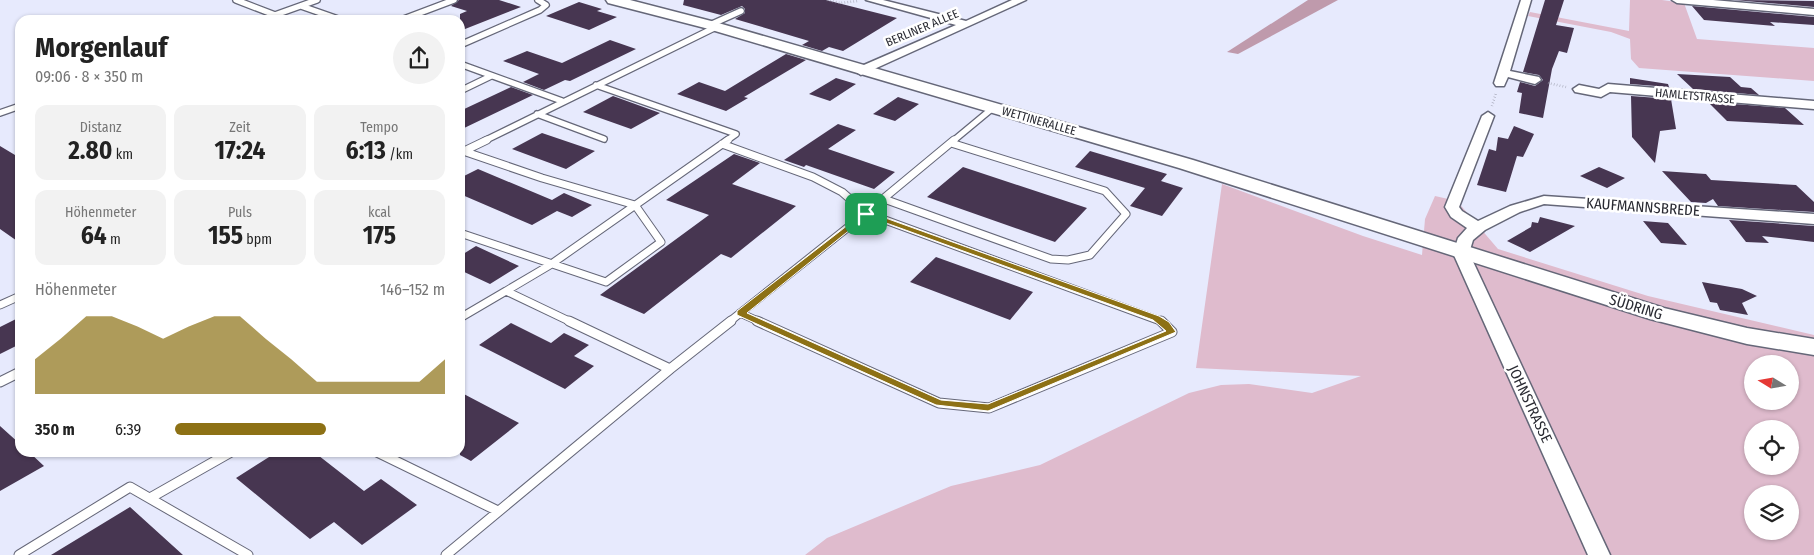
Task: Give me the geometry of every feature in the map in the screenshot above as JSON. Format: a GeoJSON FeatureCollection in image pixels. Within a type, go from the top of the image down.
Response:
{"type":"FeatureCollection","features":[{"type":"Feature","properties":{"kind":"street","name":"WETTINERALLEE"},"geometry":{"type":"LineString","coordinates":[[613,0],[713,26],[861,71],[994,107],[1186,164],[1461,253]]}},
{"type":"Feature","properties":{"kind":"street"},"geometry":{"type":"LineString","coordinates":[[871,0],[966,24]]}},
{"type":"Feature","properties":{"kind":"street","name":"BERLINER ALLEE"},"geometry":{"type":"LineString","coordinates":[[861,71],[1021,0]]}},
{"type":"Feature","properties":{"kind":"street"},"geometry":{"type":"LineString","coordinates":[[1526,0],[1502,78],[1535,80]]}},
{"type":"Feature","properties":{"kind":"street"},"geometry":{"type":"LineString","coordinates":[[1677,0],[1814,12]]}},
{"type":"Feature","properties":{"kind":"street","name":"HAMLETSTRASSE"},"geometry":{"type":"LineString","coordinates":[[1579,89],[1602,93],[1608,88],[1618,88],[1814,105]]}},
{"type":"Feature","properties":{"kind":"street"},"geometry":{"type":"LineString","coordinates":[[1478,228],[1456,214],[1452,207],[1452,201],[1488,116]]}},
{"type":"Feature","properties":{"kind":"street","name":"KAUFMANNSBREDE"},"geometry":{"type":"LineString","coordinates":[[1461,253],[1467,236],[1478,228],[1519,206],[1544,200],[1814,219]]}},
{"type":"Feature","properties":{"kind":"street","name":"SÜDRING"},"geometry":{"type":"LineString","coordinates":[[1461,253],[1658,314],[1747,336],[1814,347]]}},
{"type":"Feature","properties":{"kind":"street","name":"JOHNSTRASSE"},"geometry":{"type":"LineString","coordinates":[[1461,253],[1599,555]]}},
{"type":"Feature","properties":{"kind":"lane"},"geometry":{"type":"LineString","coordinates":[[236,0],[275,15],[317,0]]}},
{"type":"Feature","properties":{"kind":"lane"},"geometry":{"type":"LineString","coordinates":[[414,15],[454,0]]}},
{"type":"Feature","properties":{"kind":"lane"},"geometry":{"type":"LineString","coordinates":[[465,43],[540,10],[546,5],[538,0]]}},
{"type":"Feature","properties":{"kind":"lane"},"geometry":{"type":"LineString","coordinates":[[301,6],[327,15]]}},
{"type":"Feature","properties":{"kind":"lane"},"geometry":{"type":"LineString","coordinates":[[465,150],[741,11]]}},
{"type":"Feature","properties":{"kind":"lane"},"geometry":{"type":"LineString","coordinates":[[465,66],[562,101]]}},
{"type":"Feature","properties":{"kind":"lane"},"geometry":{"type":"LineString","coordinates":[[465,89],[492,76]]}},
{"type":"Feature","properties":{"kind":"lane"},"geometry":{"type":"LineString","coordinates":[[465,315],[550,265],[736,134],[596,85]]}},
{"type":"Feature","properties":{"kind":"lane"},"geometry":{"type":"LineString","coordinates":[[446,555],[670,369],[866,214],[994,107]]}},
{"type":"Feature","properties":{"kind":"lane"},"geometry":{"type":"LineString","coordinates":[[0,113],[15,108]]}},
{"type":"Feature","properties":{"kind":"lane"},"geometry":{"type":"LineString","coordinates":[[537,114],[604,139]]}},
{"type":"Feature","properties":{"kind":"lane"},"geometry":{"type":"LineString","coordinates":[[884,199],[1051,259],[1068,260],[1090,256],[1126,214],[1105,191],[951,143]]}},
{"type":"Feature","properties":{"kind":"lane"},"geometry":{"type":"LineString","coordinates":[[722,144],[813,177],[842,192],[866,214],[1156,318],[1166,324],[1172,332],[988,408],[940,403],[740,313]]}},
{"type":"Feature","properties":{"kind":"lane"},"geometry":{"type":"LineString","coordinates":[[465,153],[635,205],[661,242],[606,282],[465,236]]}},
{"type":"Feature","properties":{"kind":"lane"},"geometry":{"type":"LineString","coordinates":[[506,291],[670,369]]}},
{"type":"Feature","properties":{"kind":"lane"},"geometry":{"type":"LineString","coordinates":[[0,305],[15,298]]}},
{"type":"Feature","properties":{"kind":"lane"},"geometry":{"type":"LineString","coordinates":[[0,382],[15,374]]}},
{"type":"Feature","properties":{"kind":"lane"},"geometry":{"type":"LineString","coordinates":[[150,498],[222,457]]}},
{"type":"Feature","properties":{"kind":"lane"},"geometry":{"type":"LineString","coordinates":[[387,457],[498,512]]}},
{"type":"Feature","properties":{"kind":"lane"},"geometry":{"type":"LineString","coordinates":[[19,555],[130,487],[248,555]]}},
{"type":"Feature","properties":{"kind":"path"},"geometry":{"type":"LineString","coordinates":[[827,0],[846,3],[862,0]]}},
{"type":"Feature","properties":{"kind":"path"},"geometry":{"type":"LineString","coordinates":[[1488,116],[1502,78]]}},
{"type":"Feature","properties":{"kind":"path"},"geometry":{"type":"LineString","coordinates":[[1535,80],[1579,89]]}},
{"type":"Feature","properties":{"kind":"shaded area"},"geometry":{"type":"Polygon","coordinates":[[[1308,0],[1338,0],[1238,54],[1227,52],[1308,0]]]}},
{"type":"Feature","properties":{"kind":"shaded area"},"geometry":{"type":"Polygon","coordinates":[[[1630,0],[1662,0],[1684,3],[1697,39],[1814,48],[1814,81],[1639,68],[1631,59],[1630,39],[1611,32],[1528,16],[1530,12],[1629,31],[1630,0]]]}},
{"type":"Feature","properties":{"kind":"shaded area"},"geometry":{"type":"Polygon","coordinates":[[[1222,184],[1363,236],[1422,255],[1425,219],[1435,196],[1457,201],[1498,249],[1648,296],[1814,335],[1814,555],[805,555],[827,538],[951,486],[1040,465],[1189,393],[1221,385],[1249,384],[1312,393],[1361,376],[1196,368],[1222,184]]]}},
{"type":"Feature","properties":{"kind":"building"},"geometry":{"type":"Polygon","coordinates":[[[459,0],[499,0],[521,7],[465,29],[465,15],[460,14],[467,11],[451,6],[459,0]]]}},
{"type":"Feature","properties":{"kind":"building"},"geometry":{"type":"Polygon","coordinates":[[[684,0],[826,0],[897,18],[843,51],[829,47],[822,51],[802,45],[809,41],[735,19],[745,13],[745,9],[742,6],[721,15],[683,5],[684,0]]]}},
{"type":"Feature","properties":{"kind":"building"},"geometry":{"type":"Polygon","coordinates":[[[1545,0],[1564,0],[1556,25],[1574,28],[1567,53],[1559,51],[1552,69],[1543,118],[1519,113],[1522,93],[1517,92],[1520,82],[1535,86],[1543,80],[1539,75],[1523,72],[1545,0]]]}},
{"type":"Feature","properties":{"kind":"building"},"geometry":{"type":"Polygon","coordinates":[[[1734,0],[1814,1],[1814,7],[1734,0]]]}},
{"type":"Feature","properties":{"kind":"building"},"geometry":{"type":"Polygon","coordinates":[[[579,2],[602,9],[597,11],[617,17],[589,30],[546,16],[579,2]]]}},
{"type":"Feature","properties":{"kind":"building"},"geometry":{"type":"Polygon","coordinates":[[[1692,6],[1814,17],[1814,25],[1770,22],[1775,26],[1704,20],[1692,6]]]}},
{"type":"Feature","properties":{"kind":"building"},"geometry":{"type":"Polygon","coordinates":[[[610,40],[636,49],[570,81],[565,80],[544,90],[523,82],[539,74],[503,61],[527,51],[562,63],[610,40]]]}},
{"type":"Feature","properties":{"kind":"building"},"geometry":{"type":"Polygon","coordinates":[[[786,54],[806,60],[744,97],[748,98],[726,111],[677,94],[699,82],[725,91],[786,54]]]}},
{"type":"Feature","properties":{"kind":"building"},"geometry":{"type":"Polygon","coordinates":[[[1677,74],[1730,77],[1741,87],[1751,88],[1759,95],[1693,89],[1677,74]]]}},
{"type":"Feature","properties":{"kind":"building"},"geometry":{"type":"Polygon","coordinates":[[[836,78],[856,84],[830,101],[809,94],[836,78]]]}},
{"type":"Feature","properties":{"kind":"building"},"geometry":{"type":"Polygon","coordinates":[[[1630,78],[1668,84],[1669,87],[1630,84],[1630,78]]]}},
{"type":"Feature","properties":{"kind":"building"},"geometry":{"type":"Polygon","coordinates":[[[511,87],[533,95],[465,128],[465,109],[511,87]]]}},
{"type":"Feature","properties":{"kind":"building"},"geometry":{"type":"Polygon","coordinates":[[[613,96],[660,113],[631,129],[583,112],[613,96]]]}},
{"type":"Feature","properties":{"kind":"building"},"geometry":{"type":"Polygon","coordinates":[[[1631,96],[1671,99],[1676,129],[1660,131],[1655,163],[1632,137],[1631,96]]]}},
{"type":"Feature","properties":{"kind":"building"},"geometry":{"type":"Polygon","coordinates":[[[898,97],[919,104],[895,121],[873,114],[898,97]]]}},
{"type":"Feature","properties":{"kind":"building"},"geometry":{"type":"Polygon","coordinates":[[[1708,102],[1785,108],[1804,125],[1727,121],[1708,102]]]}},
{"type":"Feature","properties":{"kind":"building"},"geometry":{"type":"Polygon","coordinates":[[[838,124],[856,130],[828,149],[895,172],[874,189],[806,165],[804,167],[784,160],[838,124]]]}},
{"type":"Feature","properties":{"kind":"building"},"geometry":{"type":"Polygon","coordinates":[[[1514,126],[1534,134],[1523,157],[1517,156],[1506,192],[1477,185],[1489,149],[1496,151],[1498,137],[1508,139],[1514,126]]]}},
{"type":"Feature","properties":{"kind":"building"},"geometry":{"type":"Polygon","coordinates":[[[542,133],[595,151],[566,169],[512,149],[542,133]]]}},
{"type":"Feature","properties":{"kind":"building"},"geometry":{"type":"Polygon","coordinates":[[[0,146],[15,155],[15,240],[0,229],[0,146]]]}},
{"type":"Feature","properties":{"kind":"building"},"geometry":{"type":"Polygon","coordinates":[[[1090,151],[1167,174],[1161,181],[1183,188],[1162,216],[1130,206],[1145,188],[1075,167],[1090,151]]]}},
{"type":"Feature","properties":{"kind":"building"},"geometry":{"type":"Polygon","coordinates":[[[734,154],[760,163],[732,184],[796,206],[731,258],[721,254],[644,314],[600,295],[709,215],[666,200],[734,154]]]}},
{"type":"Feature","properties":{"kind":"building"},"geometry":{"type":"Polygon","coordinates":[[[963,167],[1087,208],[1055,242],[927,197],[963,167]]]}},
{"type":"Feature","properties":{"kind":"building"},"geometry":{"type":"Polygon","coordinates":[[[1599,167],[1625,178],[1607,188],[1580,176],[1599,167]]]}},
{"type":"Feature","properties":{"kind":"building"},"geometry":{"type":"Polygon","coordinates":[[[478,169],[552,200],[564,193],[592,205],[572,217],[557,211],[532,225],[465,196],[465,176],[478,169]]]}},
{"type":"Feature","properties":{"kind":"building"},"geometry":{"type":"Polygon","coordinates":[[[1662,171],[1706,174],[1711,180],[1796,185],[1814,202],[1814,212],[1718,206],[1713,199],[1706,203],[1691,202],[1662,171]]]}},
{"type":"Feature","properties":{"kind":"building"},"geometry":{"type":"Polygon","coordinates":[[[1540,217],[1575,226],[1530,252],[1507,241],[1531,227],[1532,222],[1538,223],[1540,217]]]}},
{"type":"Feature","properties":{"kind":"building"},"geometry":{"type":"Polygon","coordinates":[[[1729,220],[1814,226],[1814,242],[1762,236],[1769,243],[1746,242],[1729,220]]]}},
{"type":"Feature","properties":{"kind":"building"},"geometry":{"type":"Polygon","coordinates":[[[1643,221],[1668,223],[1687,245],[1661,243],[1643,221]]]}},
{"type":"Feature","properties":{"kind":"building"},"geometry":{"type":"Polygon","coordinates":[[[476,246],[519,266],[490,284],[465,272],[465,253],[476,246]]]}},
{"type":"Feature","properties":{"kind":"building"},"geometry":{"type":"Polygon","coordinates":[[[936,257],[1033,292],[1010,320],[910,282],[936,257]]]}},
{"type":"Feature","properties":{"kind":"building"},"geometry":{"type":"Polygon","coordinates":[[[1702,282],[1742,289],[1757,296],[1742,303],[1748,315],[1720,310],[1717,303],[1710,302],[1702,282]]]}},
{"type":"Feature","properties":{"kind":"building"},"geometry":{"type":"Polygon","coordinates":[[[15,320],[15,346],[0,354],[0,327],[15,320]]]}},
{"type":"Feature","properties":{"kind":"building"},"geometry":{"type":"Polygon","coordinates":[[[511,323],[551,343],[564,333],[589,345],[574,356],[594,366],[565,389],[479,345],[511,323]]]}},
{"type":"Feature","properties":{"kind":"building"},"geometry":{"type":"Polygon","coordinates":[[[465,395],[519,423],[471,461],[464,457],[465,395]]]}},
{"type":"Feature","properties":{"kind":"building"},"geometry":{"type":"Polygon","coordinates":[[[0,426],[15,440],[15,457],[34,457],[44,466],[0,491],[0,426]]]}},
{"type":"Feature","properties":{"kind":"building"},"geometry":{"type":"Polygon","coordinates":[[[269,457],[320,457],[364,491],[381,479],[417,505],[362,545],[334,522],[310,539],[236,478],[269,457]]]}},
{"type":"Feature","properties":{"kind":"building"},"geometry":{"type":"Polygon","coordinates":[[[130,507],[183,555],[51,555],[130,507]]]}},
{"type":"Feature","properties":{"kind":"route"},"geometry":{"type":"LineString","coordinates":[[866,214],[1156,318],[1166,324],[1172,332],[988,408],[940,403],[740,313],[866,214]]}}]}
